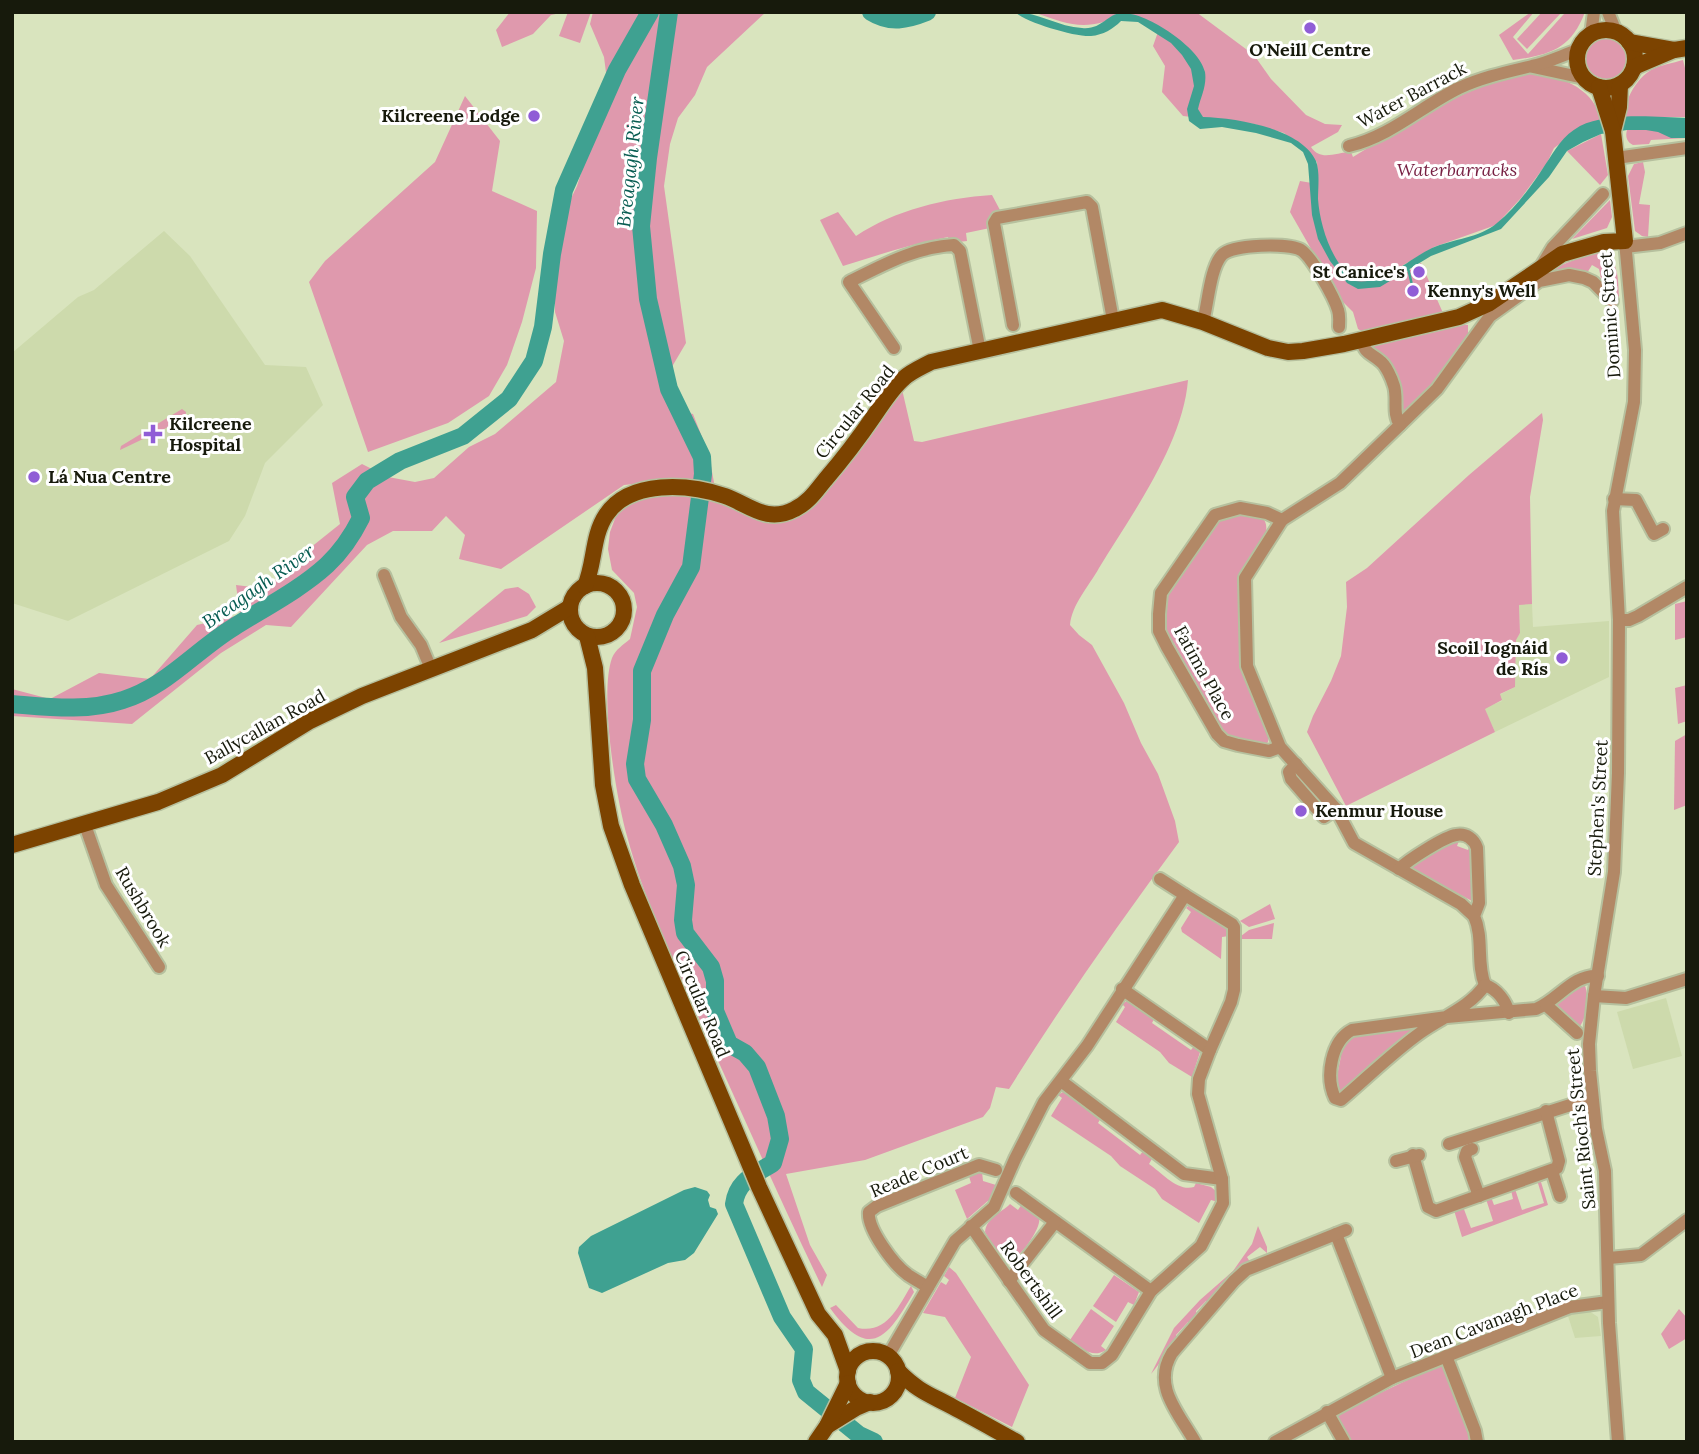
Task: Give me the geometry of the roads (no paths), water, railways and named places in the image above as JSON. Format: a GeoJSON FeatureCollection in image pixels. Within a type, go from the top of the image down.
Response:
{"type":"FeatureCollection","features":[{"type":"Feature","properties":{"kind":"main road"},"geometry":{"type":"LineString","coordinates":[[1608,30],[1616,32],[1629,42],[1633,50],[1634,67],[1620,85],[1599,88],[1584,78],[1577,60],[1578,50],[1591,34],[1608,30]]}},
{"type":"Feature","properties":{"kind":"main road"},"geometry":{"type":"LineString","coordinates":[[1629,42],[1680,49]]}},
{"type":"Feature","properties":{"kind":"main road"},"geometry":{"type":"LineString","coordinates":[[1634,67],[1680,49]]}},
{"type":"Feature","properties":{"kind":"main road","name":"Dominic Street"},"geometry":{"type":"LineString","coordinates":[[1620,85],[1612,112],[1625,244]]}},
{"type":"Feature","properties":{"kind":"main road","name":"Dominic Street"},"geometry":{"type":"LineString","coordinates":[[1599,88],[1612,112]]}},
{"type":"Feature","properties":{"kind":"main road","name":"Circular Road"},"geometry":{"type":"LineString","coordinates":[[570,607],[578,591],[585,586],[592,569],[597,533],[608,512],[621,500],[650,488],[683,489],[728,497],[762,513],[786,513],[794,510],[816,492],[903,378],[931,362],[1162,310],[1203,322],[1268,348],[1288,352],[1362,341],[1444,322],[1474,311],[1562,254],[1604,242],[1625,244]]}},
{"type":"Feature","properties":{"kind":"main road","name":"Circular Road"},"geometry":{"type":"LineString","coordinates":[[595,668],[612,633],[623,619],[624,610],[618,593],[604,580],[597,533]]}},
{"type":"Feature","properties":{"kind":"main road"},"geometry":{"type":"LineString","coordinates":[[585,586],[594,583],[611,587]]}},
{"type":"Feature","properties":{"kind":"main road"},"geometry":{"type":"LineString","coordinates":[[570,607],[573,624],[587,636],[595,638],[612,633]]}},
{"type":"Feature","properties":{"kind":"main road","name":"Ballycallan Road"},"geometry":{"type":"LineString","coordinates":[[12,845],[158,802],[222,775],[310,721],[362,696],[532,630],[570,607]]}},
{"type":"Feature","properties":{"kind":"main road","name":"Ballycallan Road"},"geometry":{"type":"LineString","coordinates":[[532,630],[573,624]]}},
{"type":"Feature","properties":{"kind":"main road","name":"Circular Road"},"geometry":{"type":"LineString","coordinates":[[587,636],[595,668],[600,761],[611,826],[632,884],[749,1165],[818,1314],[835,1335],[846,1383]]}},
{"type":"Feature","properties":{"kind":"main road","name":"Circular Road"},"geometry":{"type":"LineString","coordinates":[[835,1335],[870,1351]]}},
{"type":"Feature","properties":{"kind":"main road"},"geometry":{"type":"LineString","coordinates":[[816,1442],[830,1423],[854,1360],[870,1351],[888,1356],[911,1384],[928,1396],[949,1404],[1017,1442]]}},
{"type":"Feature","properties":{"kind":"main road"},"geometry":{"type":"LineString","coordinates":[[888,1398],[896,1389],[898,1371]]}},
{"type":"Feature","properties":{"kind":"main road"},"geometry":{"type":"LineString","coordinates":[[846,1383],[863,1405]]}},
{"type":"Feature","properties":{"kind":"main road"},"geometry":{"type":"LineString","coordinates":[[830,1423],[863,1405],[888,1398],[905,1395],[928,1396]]}},
{"type":"Feature","properties":{"kind":"street"},"geometry":{"type":"LineString","coordinates":[[1591,34],[1594,12]]}},
{"type":"Feature","properties":{"kind":"street"},"geometry":{"type":"LineString","coordinates":[[1608,12],[1616,32]]}},
{"type":"Feature","properties":{"kind":"street","name":"Water Barrack"},"geometry":{"type":"LineString","coordinates":[[1349,146],[1389,131],[1435,101],[1474,81],[1532,66],[1578,50]]}},
{"type":"Feature","properties":{"kind":"street","name":"Water Barrack"},"geometry":{"type":"LineString","coordinates":[[1532,66],[1584,78]]}},
{"type":"Feature","properties":{"kind":"street"},"geometry":{"type":"LineString","coordinates":[[1616,158],[1687,148]]}},
{"type":"Feature","properties":{"kind":"street"},"geometry":{"type":"LineString","coordinates":[[1542,265],[1553,247],[1603,194]]}},
{"type":"Feature","properties":{"kind":"street"},"geometry":{"type":"LineString","coordinates":[[1027,322],[1009,326],[994,223],[997,218],[1087,202],[1091,207],[1113,320]]}},
{"type":"Feature","properties":{"kind":"street"},"geometry":{"type":"LineString","coordinates":[[1625,244],[1660,243],[1687,233]]}},
{"type":"Feature","properties":{"kind":"street","name":"Dominic Street"},"geometry":{"type":"LineString","coordinates":[[1619,621],[1614,499],[1634,402],[1635,350],[1625,244]]}},
{"type":"Feature","properties":{"kind":"street"},"geometry":{"type":"LineString","coordinates":[[894,348],[849,282],[905,255],[936,246],[954,245],[960,251],[979,351]]}},
{"type":"Feature","properties":{"kind":"street"},"geometry":{"type":"LineString","coordinates":[[1203,322],[1217,262],[1223,253],[1232,248],[1251,245],[1300,250],[1309,258],[1338,309],[1339,327]]}},
{"type":"Feature","properties":{"kind":"street"},"geometry":{"type":"LineString","coordinates":[[1282,520],[1340,483],[1400,425],[1437,389],[1481,328],[1499,309],[1545,279],[1569,275],[1594,276],[1612,301]]}},
{"type":"Feature","properties":{"kind":"street"},"geometry":{"type":"LineString","coordinates":[[1362,341],[1368,355],[1382,362],[1394,386],[1395,415],[1400,425]]}},
{"type":"Feature","properties":{"kind":"street"},"geometry":{"type":"LineString","coordinates":[[1614,499],[1636,500],[1654,534],[1664,529]]}},
{"type":"Feature","properties":{"kind":"street","name":"Fatima Place"},"geometry":{"type":"LineString","coordinates":[[1280,747],[1269,751],[1224,741],[1217,734],[1159,631],[1161,593],[1215,515],[1240,508],[1268,513],[1282,520],[1245,578],[1247,666],[1280,747],[1296,764],[1308,788],[1335,809],[1354,843],[1461,904],[1474,916]]}},
{"type":"Feature","properties":{"kind":"street"},"geometry":{"type":"LineString","coordinates":[[384,575],[401,617],[421,645],[431,669]]}},
{"type":"Feature","properties":{"kind":"street"},"geometry":{"type":"LineString","coordinates":[[1619,621],[1638,616],[1687,587]]}},
{"type":"Feature","properties":{"kind":"street","name":"Stephen's Street"},"geometry":{"type":"LineString","coordinates":[[1594,996],[1614,872],[1619,621]]}},
{"type":"Feature","properties":{"kind":"street","name":"Rushbrook"},"geometry":{"type":"LineString","coordinates":[[85,825],[106,885],[159,967]]}},
{"type":"Feature","properties":{"kind":"street"},"geometry":{"type":"LineString","coordinates":[[1399,869],[1407,861],[1455,835],[1466,835],[1475,841],[1479,904],[1474,916],[1479,928],[1480,975],[1485,985],[1492,987],[1507,1004],[1509,1013]]}},
{"type":"Feature","properties":{"kind":"street","name":"Robertshill"},"geometry":{"type":"LineString","coordinates":[[971,1226],[1044,1330],[1090,1363],[1102,1363],[1112,1355],[1151,1291],[1201,1246],[1223,1203],[1222,1179],[1198,1094],[1199,1079],[1234,990],[1234,928],[1160,878]]}},
{"type":"Feature","properties":{"kind":"street"},"geometry":{"type":"LineString","coordinates":[[888,1356],[955,1241],[994,1207],[1040,1111],[1185,895]]}},
{"type":"Feature","properties":{"kind":"street"},"geometry":{"type":"LineString","coordinates":[[1485,985],[1478,995],[1447,1017],[1418,1034],[1341,1100],[1335,1098],[1331,1091],[1331,1074],[1335,1049],[1345,1034],[1352,1030],[1447,1017],[1536,1009],[1546,1005],[1580,977],[1598,976]]}},
{"type":"Feature","properties":{"kind":"street"},"geometry":{"type":"LineString","coordinates":[[1594,996],[1626,998],[1687,979]]}},
{"type":"Feature","properties":{"kind":"street"},"geometry":{"type":"LineString","coordinates":[[1122,989],[1210,1049]]}},
{"type":"Feature","properties":{"kind":"street","name":"Saint Rioch's Street"},"geometry":{"type":"LineString","coordinates":[[1594,996],[1589,1044],[1592,1098],[1605,1171],[1608,1301],[1618,1442]]}},
{"type":"Feature","properties":{"kind":"street"},"geometry":{"type":"LineString","coordinates":[[1546,1005],[1577,1033]]}},
{"type":"Feature","properties":{"kind":"street"},"geometry":{"type":"LineString","coordinates":[[1061,1081],[1184,1174],[1222,1179]]}},
{"type":"Feature","properties":{"kind":"street"},"geometry":{"type":"LineString","coordinates":[[1448,1144],[1592,1098]]}},
{"type":"Feature","properties":{"kind":"street"},"geometry":{"type":"LineString","coordinates":[[1396,1161],[1416,1155],[1428,1208],[1436,1211],[1558,1168],[1559,1161],[1546,1111]]}},
{"type":"Feature","properties":{"kind":"street"},"geometry":{"type":"LineString","coordinates":[[1472,1149],[1467,1151],[1465,1157],[1479,1196]]}},
{"type":"Feature","properties":{"kind":"street","name":"Reade Court"},"geometry":{"type":"LineString","coordinates":[[928,1286],[907,1275],[898,1266],[869,1223],[869,1212],[877,1206],[979,1165],[996,1170]]}},
{"type":"Feature","properties":{"kind":"street"},"geometry":{"type":"LineString","coordinates":[[1552,1171],[1560,1196]]}},
{"type":"Feature","properties":{"kind":"street"},"geometry":{"type":"LineString","coordinates":[[1016,1193],[1151,1291]]}},
{"type":"Feature","properties":{"kind":"street"},"geometry":{"type":"LineString","coordinates":[[1609,1258],[1641,1255],[1687,1220]]}},
{"type":"Feature","properties":{"kind":"street"},"geometry":{"type":"LineString","coordinates":[[1009,1281],[1055,1222]]}},
{"type":"Feature","properties":{"kind":"street","name":"Dean Cavanagh Place"},"geometry":{"type":"LineString","coordinates":[[1195,1442],[1168,1396],[1163,1381],[1164,1366],[1172,1353],[1246,1270],[1341,1232],[1392,1378]]}},
{"type":"Feature","properties":{"kind":"street","name":"Dean Cavanagh Place"},"geometry":{"type":"LineString","coordinates":[[1275,1442],[1392,1378],[1570,1307],[1608,1301]]}},
{"type":"Feature","properties":{"kind":"street"},"geometry":{"type":"LineString","coordinates":[[1446,1356],[1477,1442]]}},
{"type":"Feature","properties":{"kind":"street"},"geometry":{"type":"LineString","coordinates":[[1327,1412],[1344,1442]]}},
{"type":"Feature","properties":{"kind":"water"},"geometry":{"type":"Polygon","coordinates":[[[1015,12],[1082,28],[1095,27],[1116,14],[1131,14],[1157,24],[1183,42],[1201,62],[1205,72],[1198,109],[1203,117],[1249,123],[1282,133],[1297,140],[1316,161],[1321,221],[1334,255],[1355,281],[1376,279],[1432,248],[1490,228],[1517,203],[1560,143],[1580,126],[1618,117],[1687,118],[1687,138],[1671,138],[1646,130],[1627,130],[1601,134],[1583,142],[1567,151],[1549,177],[1501,229],[1431,256],[1380,287],[1358,289],[1347,283],[1318,239],[1312,215],[1308,164],[1303,152],[1291,143],[1256,133],[1222,127],[1200,129],[1189,121],[1187,109],[1194,86],[1191,69],[1171,43],[1138,22],[1121,21],[1104,33],[1084,36],[1039,24],[1015,12]]]}},
{"type":"Feature","properties":{"kind":"water"},"geometry":{"type":"Polygon","coordinates":[[[695,1187],[707,1191],[710,1195],[710,1207],[716,1209],[718,1214],[694,1253],[685,1260],[668,1263],[602,1293],[589,1288],[578,1253],[579,1247],[591,1236],[695,1187]]]}},
{"type":"Feature","properties":{"kind":"waterway","name":"Breagagh River"},"geometry":{"type":"LineString","coordinates":[[12,704],[68,708],[96,706],[123,700],[153,686],[220,636],[294,590],[327,565],[346,543],[361,518],[355,497],[367,481],[400,461],[463,436],[509,399],[534,361],[543,327],[552,254],[564,190],[617,70],[650,12]]}},
{"type":"Feature","properties":{"kind":"waterway","name":"Breagagh River"},"geometry":{"type":"LineString","coordinates":[[669,12],[641,226],[648,299],[669,389],[702,457],[703,474],[691,567],[665,615],[642,671],[642,720],[635,764],[637,779],[664,825],[682,866],[686,885],[683,920],[685,933],[711,967],[715,981],[715,1011],[729,1044],[745,1053],[757,1067],[776,1116],[780,1139],[773,1163],[743,1184],[734,1204],[782,1317],[804,1349],[801,1380],[806,1392],[859,1435],[874,1442]]}},
{"type":"Feature","properties":{"kind":"waterway","name":"Breagagh River"},"geometry":{"type":"LineString","coordinates":[[871,12],[899,20],[927,12]]}},
{"type":"Feature","properties":{"kind":"waterway"},"geometry":{"type":"LineString","coordinates":[[1408,268],[1412,285]]}},
{"type":"Feature","properties":{"kind":"place","name":"O'Neill Centre"},"geometry":{"type":"Point","coordinates":[1310,28]}},
{"type":"Feature","properties":{"kind":"place","name":"Kilcreene Lodge"},"geometry":{"type":"Point","coordinates":[534,116]}},
{"type":"Feature","properties":{"kind":"place","name":"St Canice's"},"geometry":{"type":"Point","coordinates":[1419,272]}},
{"type":"Feature","properties":{"kind":"place","name":"Kenny's Well"},"geometry":{"type":"Point","coordinates":[1413,291]}},
{"type":"Feature","properties":{"kind":"place","name":"Kilcreene Hospital"},"geometry":{"type":"Point","coordinates":[153,434]}},
{"type":"Feature","properties":{"kind":"place","name":"Lá Nua Centre"},"geometry":{"type":"Point","coordinates":[34,477]}},
{"type":"Feature","properties":{"kind":"place","name":"Scoil Iognáid de Rís"},"geometry":{"type":"Point","coordinates":[1562,658]}},
{"type":"Feature","properties":{"kind":"place","name":"Kenmur House"},"geometry":{"type":"Point","coordinates":[1301,811]}},
{"type":"Feature","properties":{"kind":"park label","name":"Waterbarracks"},"geometry":{"type":"Point","coordinates":[1457,170]}}]}
